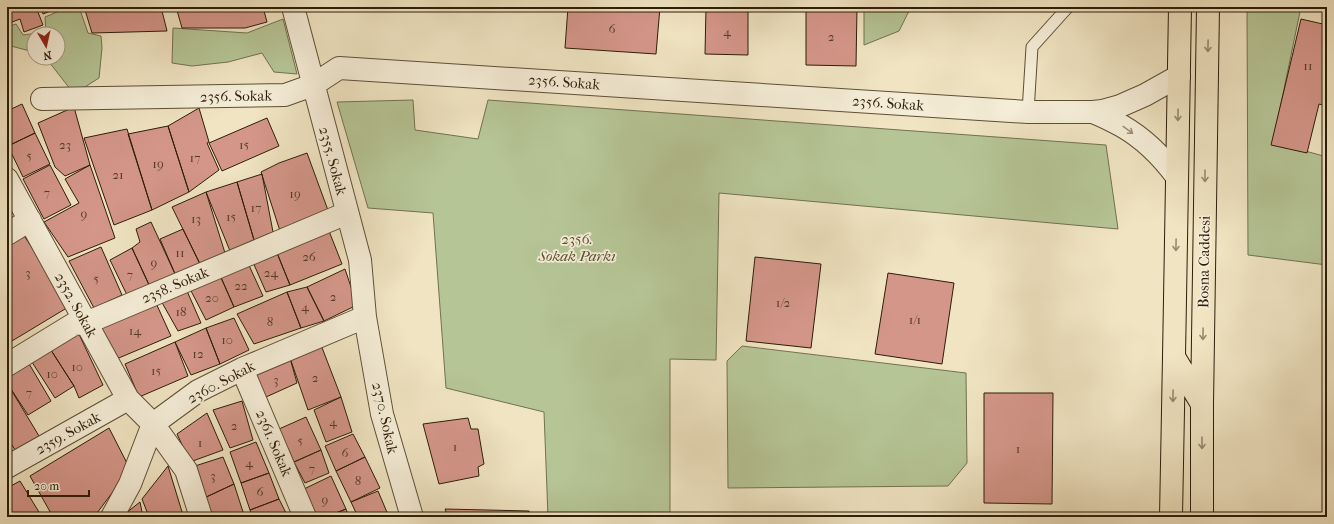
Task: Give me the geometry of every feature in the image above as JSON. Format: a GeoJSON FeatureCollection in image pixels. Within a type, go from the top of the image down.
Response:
{"type":"FeatureCollection","features":[{"type":"Feature","properties":{"kind":"main road"},"geometry":{"type":"LineString","coordinates":[[1171,517],[1180,7]]}},
{"type":"Feature","properties":{"kind":"main road","name":"Bosna Caddesi"},"geometry":{"type":"LineString","coordinates":[[1202,517],[1202,404],[1208,7]]}},
{"type":"Feature","properties":{"kind":"main road"},"geometry":{"type":"LineString","coordinates":[[1177,199],[1204,243]]}},
{"type":"Feature","properties":{"kind":"main road"},"geometry":{"type":"LineString","coordinates":[[1174,358],[1202,404]]}},
{"type":"Feature","properties":{"kind":"street","name":"2355. Sokak"},"geometry":{"type":"LineString","coordinates":[[293,7],[360,260],[366,317]]}},
{"type":"Feature","properties":{"kind":"street","name":"2356. Sokak"},"geometry":{"type":"LineString","coordinates":[[42,99],[285,95],[313,85],[339,68],[1028,112],[1094,112]]}},
{"type":"Feature","properties":{"kind":"street"},"geometry":{"type":"LineString","coordinates":[[1094,112],[1120,106],[1145,95],[1179,76]]}},
{"type":"Feature","properties":{"kind":"street"},"geometry":{"type":"LineString","coordinates":[[1094,112],[1124,127],[1142,141],[1168,165],[1177,178]]}},
{"type":"Feature","properties":{"kind":"street","name":"2352. Sokak"},"geometry":{"type":"LineString","coordinates":[[7,179],[128,399],[154,424],[186,470],[201,517]]}},
{"type":"Feature","properties":{"kind":"street","name":"2358. Sokak"},"geometry":{"type":"LineString","coordinates":[[7,366],[74,324],[86,323],[347,213]]}},
{"type":"Feature","properties":{"kind":"street"},"geometry":{"type":"LineString","coordinates":[[7,234],[30,220]]}},
{"type":"Feature","properties":{"kind":"street","name":"2360. Sokak"},"geometry":{"type":"LineString","coordinates":[[154,424],[198,391],[242,369],[366,317]]}},
{"type":"Feature","properties":{"kind":"street","name":"2370. Sokak"},"geometry":{"type":"LineString","coordinates":[[366,317],[382,414],[412,517]]}},
{"type":"Feature","properties":{"kind":"street","name":"2361. Sokak"},"geometry":{"type":"LineString","coordinates":[[242,369],[305,517]]}},
{"type":"Feature","properties":{"kind":"street","name":"2359. Sokak"},"geometry":{"type":"LineString","coordinates":[[7,467],[128,399]]}},
{"type":"Feature","properties":{"kind":"street"},"geometry":{"type":"LineString","coordinates":[[112,517],[130,484],[154,424]]}},
{"type":"Feature","properties":{"kind":"lane"},"geometry":{"type":"LineString","coordinates":[[1028,112],[1032,47],[1068,7]]}},
{"type":"Feature","properties":{"kind":"green space"},"geometry":{"type":"Polygon","coordinates":[[[69,7],[79,7],[88,33],[101,36],[102,48],[99,78],[74,94],[52,66],[66,66],[66,26],[46,26],[45,17],[69,7]]]}},
{"type":"Feature","properties":{"kind":"green space"},"geometry":{"type":"Polygon","coordinates":[[[864,7],[911,7],[899,31],[864,45],[864,7]]]}},
{"type":"Feature","properties":{"kind":"green space"},"geometry":{"type":"Polygon","coordinates":[[[938,7],[959,7],[948,12],[938,7]]]}},
{"type":"Feature","properties":{"kind":"green space"},"geometry":{"type":"Polygon","coordinates":[[[1247,7],[1301,7],[1273,142],[1327,157],[1327,265],[1248,255],[1247,7]]]}},
{"type":"Feature","properties":{"kind":"green space"},"geometry":{"type":"Polygon","coordinates":[[[283,19],[297,74],[274,72],[262,53],[228,62],[192,66],[172,63],[173,28],[247,33],[283,19]]]}},
{"type":"Feature","properties":{"kind":"green space"},"geometry":{"type":"Polygon","coordinates":[[[16,24],[23,35],[26,35],[26,50],[7,45],[7,27],[16,24]]]}},
{"type":"Feature","properties":{"kind":"green space","name":"2356. Sokak Parkı"},"geometry":{"type":"Polygon","coordinates":[[[413,100],[415,130],[478,139],[488,100],[1106,145],[1118,229],[719,193],[716,360],[670,359],[670,517],[548,517],[544,412],[446,388],[433,213],[368,208],[337,102],[413,100]]]}},
{"type":"Feature","properties":{"kind":"green space"},"geometry":{"type":"Polygon","coordinates":[[[742,346],[966,373],[967,463],[948,486],[728,488],[727,361],[742,346]]]}},
{"type":"Feature","properties":{"kind":"building"},"geometry":{"type":"Polygon","coordinates":[[[7,7],[36,7],[43,25],[26,26],[26,31],[24,32],[20,19],[7,24],[7,7]]]}},
{"type":"Feature","properties":{"kind":"building"},"geometry":{"type":"Polygon","coordinates":[[[40,7],[61,7],[43,14],[40,7]]]}},
{"type":"Feature","properties":{"kind":"building"},"geometry":{"type":"Polygon","coordinates":[[[89,7],[156,7],[156,9],[161,7],[167,31],[92,33],[85,10],[90,9],[89,7]]]}},
{"type":"Feature","properties":{"kind":"building"},"geometry":{"type":"Polygon","coordinates":[[[176,7],[263,7],[267,22],[245,28],[182,28],[176,7]]]}},
{"type":"Feature","properties":{"kind":"building"},"geometry":{"type":"Polygon","coordinates":[[[568,7],[660,7],[656,54],[565,48],[568,7]]]}},
{"type":"Feature","properties":{"kind":"building"},"geometry":{"type":"Polygon","coordinates":[[[706,7],[748,7],[748,55],[705,54],[706,7]]]}},
{"type":"Feature","properties":{"kind":"building"},"geometry":{"type":"Polygon","coordinates":[[[806,7],[857,7],[856,66],[806,65],[806,7]]]}},
{"type":"Feature","properties":{"kind":"building"},"geometry":{"type":"Polygon","coordinates":[[[1301,19],[1327,25],[1327,106],[1319,104],[1307,153],[1271,145],[1301,19]]]}},
{"type":"Feature","properties":{"kind":"building"},"geometry":{"type":"Polygon","coordinates":[[[22,104],[35,133],[8,146],[7,111],[22,104]]]}},
{"type":"Feature","properties":{"kind":"building"},"geometry":{"type":"Polygon","coordinates":[[[74,107],[90,165],[65,176],[55,167],[38,123],[74,107]]]}},
{"type":"Feature","properties":{"kind":"building"},"geometry":{"type":"Polygon","coordinates":[[[199,108],[209,142],[207,143],[219,170],[189,192],[168,126],[199,108]]]}},
{"type":"Feature","properties":{"kind":"building"},"geometry":{"type":"Polygon","coordinates":[[[267,118],[279,146],[222,171],[209,143],[267,118]]]}},
{"type":"Feature","properties":{"kind":"building"},"geometry":{"type":"Polygon","coordinates":[[[168,126],[189,192],[152,210],[128,134],[168,126]]]}},
{"type":"Feature","properties":{"kind":"building"},"geometry":{"type":"Polygon","coordinates":[[[127,129],[152,210],[114,225],[84,138],[127,129]]]}},
{"type":"Feature","properties":{"kind":"building"},"geometry":{"type":"Polygon","coordinates":[[[35,133],[50,164],[23,177],[8,146],[35,133]]]}},
{"type":"Feature","properties":{"kind":"building"},"geometry":{"type":"Polygon","coordinates":[[[307,153],[329,213],[280,231],[261,172],[279,163],[307,153]]]}},
{"type":"Feature","properties":{"kind":"building"},"geometry":{"type":"Polygon","coordinates":[[[50,165],[71,205],[44,219],[23,179],[50,165]]]}},
{"type":"Feature","properties":{"kind":"building"},"geometry":{"type":"Polygon","coordinates":[[[90,165],[115,238],[68,257],[44,222],[79,203],[65,179],[90,165]]]}},
{"type":"Feature","properties":{"kind":"building"},"geometry":{"type":"Polygon","coordinates":[[[262,174],[273,232],[254,240],[237,182],[262,174]]]}},
{"type":"Feature","properties":{"kind":"building"},"geometry":{"type":"Polygon","coordinates":[[[237,182],[254,240],[230,251],[206,192],[237,182]]]}},
{"type":"Feature","properties":{"kind":"building"},"geometry":{"type":"Polygon","coordinates":[[[206,192],[225,253],[200,264],[172,207],[206,192]]]}},
{"type":"Feature","properties":{"kind":"building"},"geometry":{"type":"Polygon","coordinates":[[[7,211],[12,218],[7,221],[7,211]]]}},
{"type":"Feature","properties":{"kind":"building"},"geometry":{"type":"Polygon","coordinates":[[[151,222],[176,276],[150,287],[132,248],[140,242],[136,229],[151,222]]]}},
{"type":"Feature","properties":{"kind":"building"},"geometry":{"type":"Polygon","coordinates":[[[183,229],[200,264],[176,276],[160,239],[183,229]]]}},
{"type":"Feature","properties":{"kind":"building"},"geometry":{"type":"Polygon","coordinates":[[[329,231],[342,264],[290,285],[275,248],[329,231]]]}},
{"type":"Feature","properties":{"kind":"building"},"geometry":{"type":"Polygon","coordinates":[[[23,234],[70,306],[7,344],[7,239],[23,234]]]}},
{"type":"Feature","properties":{"kind":"building"},"geometry":{"type":"Polygon","coordinates":[[[101,247],[122,295],[94,308],[69,261],[101,247]]]}},
{"type":"Feature","properties":{"kind":"building"},"geometry":{"type":"Polygon","coordinates":[[[132,248],[150,287],[128,297],[110,260],[132,248]]]}},
{"type":"Feature","properties":{"kind":"building"},"geometry":{"type":"Polygon","coordinates":[[[275,248],[290,285],[266,292],[252,260],[275,248]]]}},
{"type":"Feature","properties":{"kind":"building"},"geometry":{"type":"Polygon","coordinates":[[[755,257],[821,264],[811,348],[746,341],[755,257]]]}},
{"type":"Feature","properties":{"kind":"building"},"geometry":{"type":"Polygon","coordinates":[[[247,261],[263,296],[234,307],[219,273],[247,261]]]}},
{"type":"Feature","properties":{"kind":"building"},"geometry":{"type":"Polygon","coordinates":[[[345,269],[357,305],[324,321],[307,287],[345,269]]]}},
{"type":"Feature","properties":{"kind":"building"},"geometry":{"type":"Polygon","coordinates":[[[219,273],[234,307],[206,320],[189,287],[219,273]]]}},
{"type":"Feature","properties":{"kind":"building"},"geometry":{"type":"Polygon","coordinates":[[[888,273],[954,283],[942,364],[875,354],[888,273]]]}},
{"type":"Feature","properties":{"kind":"building"},"geometry":{"type":"Polygon","coordinates":[[[307,287],[324,321],[301,328],[287,292],[307,287]]]}},
{"type":"Feature","properties":{"kind":"building"},"geometry":{"type":"Polygon","coordinates":[[[187,291],[201,323],[178,331],[160,299],[187,291]]]}},
{"type":"Feature","properties":{"kind":"building"},"geometry":{"type":"Polygon","coordinates":[[[287,292],[301,328],[254,344],[237,314],[287,292]]]}},
{"type":"Feature","properties":{"kind":"building"},"geometry":{"type":"Polygon","coordinates":[[[155,301],[171,336],[114,360],[98,324],[155,301]]]}},
{"type":"Feature","properties":{"kind":"building"},"geometry":{"type":"Polygon","coordinates":[[[234,318],[249,350],[220,364],[206,328],[234,318]]]}},
{"type":"Feature","properties":{"kind":"building"},"geometry":{"type":"Polygon","coordinates":[[[206,328],[220,364],[191,375],[175,342],[206,328]]]}},
{"type":"Feature","properties":{"kind":"building"},"geometry":{"type":"Polygon","coordinates":[[[77,330],[103,385],[79,398],[74,386],[49,347],[77,330]]]}},
{"type":"Feature","properties":{"kind":"building"},"geometry":{"type":"Polygon","coordinates":[[[175,342],[188,376],[139,397],[125,364],[175,342]]]}},
{"type":"Feature","properties":{"kind":"building"},"geometry":{"type":"Polygon","coordinates":[[[321,345],[341,397],[308,410],[290,358],[321,345]]]}},
{"type":"Feature","properties":{"kind":"building"},"geometry":{"type":"Polygon","coordinates":[[[49,347],[74,386],[55,398],[30,359],[49,347]]]}},
{"type":"Feature","properties":{"kind":"building"},"geometry":{"type":"Polygon","coordinates":[[[290,358],[297,383],[266,397],[255,375],[290,358]]]}},
{"type":"Feature","properties":{"kind":"building"},"geometry":{"type":"Polygon","coordinates":[[[28,362],[51,401],[28,415],[7,383],[7,375],[28,362]]]}},
{"type":"Feature","properties":{"kind":"building"},"geometry":{"type":"Polygon","coordinates":[[[7,383],[39,436],[15,450],[7,437],[7,383]]]}},
{"type":"Feature","properties":{"kind":"building"},"geometry":{"type":"Polygon","coordinates":[[[984,393],[1053,393],[1052,504],[984,503],[984,393]]]}},
{"type":"Feature","properties":{"kind":"building"},"geometry":{"type":"Polygon","coordinates":[[[341,397],[352,432],[326,442],[314,410],[341,397]]]}},
{"type":"Feature","properties":{"kind":"building"},"geometry":{"type":"Polygon","coordinates":[[[242,401],[253,440],[230,448],[213,410],[242,401]]]}},
{"type":"Feature","properties":{"kind":"building"},"geometry":{"type":"Polygon","coordinates":[[[207,413],[223,450],[190,462],[177,434],[207,413]]]}},
{"type":"Feature","properties":{"kind":"building"},"geometry":{"type":"Polygon","coordinates":[[[306,417],[321,450],[294,462],[279,429],[306,417]]]}},
{"type":"Feature","properties":{"kind":"building"},"geometry":{"type":"Polygon","coordinates":[[[468,418],[471,429],[478,429],[484,464],[478,467],[479,476],[439,484],[423,424],[468,418]]]}},
{"type":"Feature","properties":{"kind":"building"},"geometry":{"type":"Polygon","coordinates":[[[109,428],[130,469],[94,517],[53,517],[30,476],[109,428]]]}},
{"type":"Feature","properties":{"kind":"building"},"geometry":{"type":"Polygon","coordinates":[[[353,434],[365,457],[336,471],[325,446],[353,434]]]}},
{"type":"Feature","properties":{"kind":"building"},"geometry":{"type":"Polygon","coordinates":[[[256,442],[269,473],[241,483],[230,452],[256,442]]]}},
{"type":"Feature","properties":{"kind":"building"},"geometry":{"type":"Polygon","coordinates":[[[321,450],[329,473],[305,483],[294,462],[321,450]]]}},
{"type":"Feature","properties":{"kind":"building"},"geometry":{"type":"Polygon","coordinates":[[[223,457],[234,484],[202,499],[195,466],[223,457]]]}},
{"type":"Feature","properties":{"kind":"building"},"geometry":{"type":"Polygon","coordinates":[[[365,457],[380,488],[351,502],[336,471],[365,457]]]}},
{"type":"Feature","properties":{"kind":"building"},"geometry":{"type":"Polygon","coordinates":[[[168,466],[183,515],[178,517],[149,517],[142,499],[168,466]]]}},
{"type":"Feature","properties":{"kind":"building"},"geometry":{"type":"Polygon","coordinates":[[[269,473],[279,499],[250,510],[241,483],[269,473]]]}},
{"type":"Feature","properties":{"kind":"building"},"geometry":{"type":"Polygon","coordinates":[[[331,476],[346,509],[326,517],[316,517],[304,489],[331,476]]]}},
{"type":"Feature","properties":{"kind":"building"},"geometry":{"type":"Polygon","coordinates":[[[20,481],[42,517],[7,517],[7,488],[20,481]]]}},
{"type":"Feature","properties":{"kind":"building"},"geometry":{"type":"Polygon","coordinates":[[[234,484],[244,515],[239,517],[208,517],[202,499],[234,484]]]}},
{"type":"Feature","properties":{"kind":"building"},"geometry":{"type":"Polygon","coordinates":[[[378,491],[389,517],[358,517],[351,502],[378,491]]]}},
{"type":"Feature","properties":{"kind":"building"},"geometry":{"type":"Polygon","coordinates":[[[279,499],[288,517],[252,517],[250,510],[279,499]]]}},
{"type":"Feature","properties":{"kind":"building"},"geometry":{"type":"Polygon","coordinates":[[[140,502],[143,517],[121,517],[140,502]]]}},
{"type":"Feature","properties":{"kind":"building"},"geometry":{"type":"Polygon","coordinates":[[[346,509],[349,517],[326,517],[346,509]]]}},
{"type":"Feature","properties":{"kind":"building"},"geometry":{"type":"Polygon","coordinates":[[[445,509],[529,511],[530,517],[448,517],[445,509]]]}},
{"type":"Feature","properties":{"kind":"building"},"geometry":{"type":"Polygon","coordinates":[[[869,513],[892,514],[892,517],[869,517],[869,513]]]}},
{"type":"Feature","properties":{"kind":"building"},"geometry":{"type":"Polygon","coordinates":[[[897,513],[922,514],[922,517],[897,517],[897,513]]]}},
{"type":"Feature","properties":{"kind":"building"},"geometry":{"type":"Polygon","coordinates":[[[842,514],[866,517],[842,517],[842,514]]]}}]}
